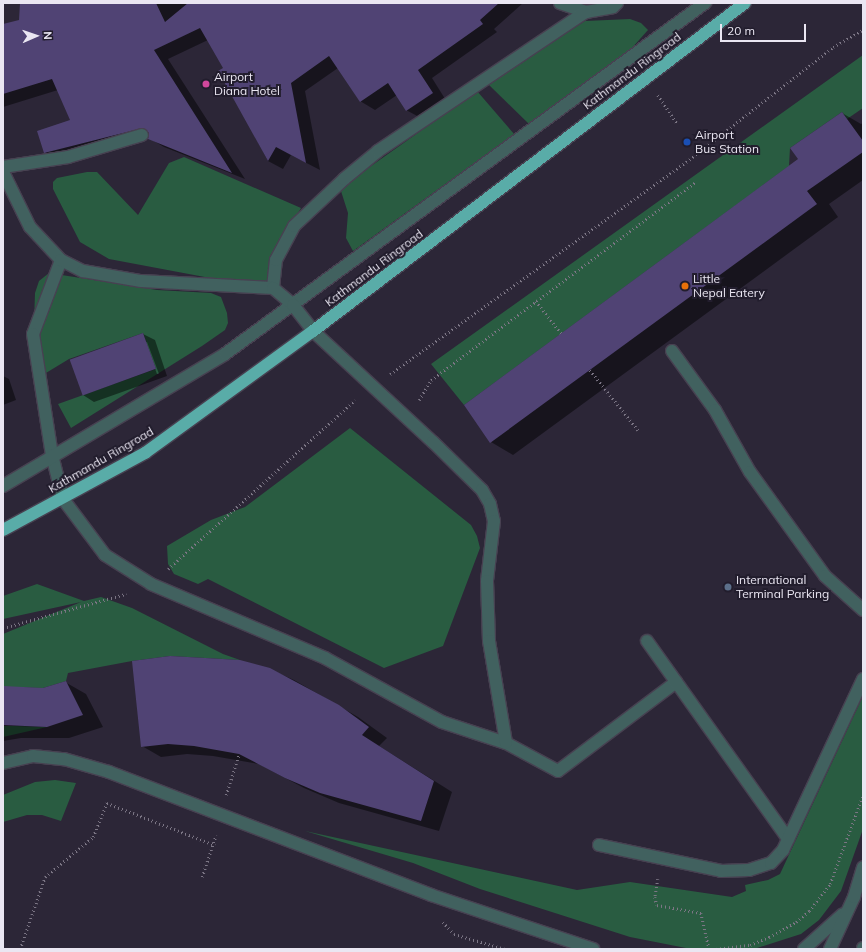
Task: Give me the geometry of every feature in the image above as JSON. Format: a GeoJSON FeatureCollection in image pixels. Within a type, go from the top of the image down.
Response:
{"type":"FeatureCollection","features":[{"type":"Feature","properties":{"kind":"highway","name":"Kathmandu Ringroad"},"geometry":{"type":"LineString","coordinates":[[3,530],[63,499],[145,453],[313,331],[745,3]]}},
{"type":"Feature","properties":{"kind":"street"},"geometry":{"type":"LineString","coordinates":[[560,3],[586,12]]}},
{"type":"Feature","properties":{"kind":"street"},"geometry":{"type":"LineString","coordinates":[[273,288],[276,260],[294,226],[344,179],[378,151],[586,12],[613,7],[617,3]]}},
{"type":"Feature","properties":{"kind":"street"},"geometry":{"type":"LineString","coordinates":[[3,486],[52,455],[225,354],[705,3]]}},
{"type":"Feature","properties":{"kind":"street"},"geometry":{"type":"LineString","coordinates":[[3,167],[68,157],[142,135]]}},
{"type":"Feature","properties":{"kind":"street"},"geometry":{"type":"LineString","coordinates":[[3,172],[30,227],[61,260],[83,271],[141,281],[273,288],[293,305],[313,331],[374,386],[482,490],[490,504],[494,521],[488,581],[489,641],[506,743]]}},
{"type":"Feature","properties":{"kind":"street"},"geometry":{"type":"LineString","coordinates":[[61,260],[33,334],[52,455],[63,499],[105,555],[151,584],[325,658],[442,722],[506,743],[558,771],[676,682]]}},
{"type":"Feature","properties":{"kind":"street"},"geometry":{"type":"LineString","coordinates":[[672,351],[698,384],[750,472],[825,576],[863,610]]}},
{"type":"Feature","properties":{"kind":"street"},"geometry":{"type":"LineString","coordinates":[[647,640],[788,839]]}},
{"type":"Feature","properties":{"kind":"street"},"geometry":{"type":"LineString","coordinates":[[599,845],[721,871],[749,870],[771,863],[788,839],[863,679]]}},
{"type":"Feature","properties":{"kind":"street"},"geometry":{"type":"LineString","coordinates":[[3,763],[33,756],[64,759],[109,772],[430,895],[593,949]]}},
{"type":"Feature","properties":{"kind":"street"},"geometry":{"type":"LineString","coordinates":[[830,949],[854,897],[863,867]]}},
{"type":"Feature","properties":{"kind":"street"},"geometry":{"type":"LineString","coordinates":[[804,949],[842,916],[854,897]]}},
{"type":"Feature","properties":{"kind":"path"},"geometry":{"type":"LineString","coordinates":[[3,628],[112,599],[151,584],[352,402],[686,162],[832,47],[863,30]]}},
{"type":"Feature","properties":{"kind":"path"},"geometry":{"type":"LineString","coordinates":[[399,410],[421,399],[431,380],[696,182]]}},
{"type":"Feature","properties":{"kind":"path"},"geometry":{"type":"LineString","coordinates":[[536,301],[561,333]]}},
{"type":"Feature","properties":{"kind":"path"},"geometry":{"type":"LineString","coordinates":[[590,370],[638,430]]}},
{"type":"Feature","properties":{"kind":"path"},"geometry":{"type":"LineString","coordinates":[[716,949],[750,945],[769,937],[796,922],[809,911],[830,884],[863,795]]}},
{"type":"Feature","properties":{"kind":"path"},"geometry":{"type":"LineString","coordinates":[[20,949],[45,877],[93,837],[107,804],[215,845],[202,878]]}},
{"type":"Feature","properties":{"kind":"path"},"geometry":{"type":"LineString","coordinates":[[662,858],[655,897],[657,905],[701,913],[709,949]]}},
{"type":"Feature","properties":{"kind":"path"},"geometry":{"type":"LineString","coordinates":[[441,920],[454,934],[505,949]]}},
{"type":"Feature","properties":{"kind":"green space"},"geometry":{"type":"Polygon","coordinates":[[[630,19],[641,23],[648,30],[631,49],[530,125],[488,84],[585,21],[630,19]]]}},
{"type":"Feature","properties":{"kind":"green space"},"geometry":{"type":"Polygon","coordinates":[[[863,55],[863,108],[847,119],[842,112],[790,148],[789,166],[464,405],[431,364],[863,55]]]}},
{"type":"Feature","properties":{"kind":"green space"},"geometry":{"type":"Polygon","coordinates":[[[477,91],[514,134],[353,251],[346,238],[348,213],[340,188],[477,91]]]}},
{"type":"Feature","properties":{"kind":"green space"},"geometry":{"type":"Polygon","coordinates":[[[184,157],[301,208],[283,238],[269,284],[242,284],[109,259],[80,242],[53,189],[53,182],[57,178],[87,172],[97,172],[138,215],[169,163],[184,157]]]}},
{"type":"Feature","properties":{"kind":"green space"},"geometry":{"type":"Polygon","coordinates":[[[49,273],[157,290],[211,293],[221,297],[227,313],[228,323],[225,330],[202,346],[71,428],[58,404],[156,369],[143,333],[69,359],[41,376],[33,350],[35,293],[39,281],[49,273]]]}},
{"type":"Feature","properties":{"kind":"green space"},"geometry":{"type":"Polygon","coordinates":[[[350,428],[471,525],[477,536],[480,548],[443,646],[384,668],[208,579],[198,584],[174,574],[168,564],[167,546],[211,520],[245,507],[350,428]]]}},
{"type":"Feature","properties":{"kind":"green space"},"geometry":{"type":"Polygon","coordinates":[[[37,584],[84,601],[101,597],[132,608],[223,654],[240,660],[170,656],[132,661],[68,673],[66,681],[43,688],[3,687],[3,634],[81,602],[3,619],[3,596],[37,584]]]}},
{"type":"Feature","properties":{"kind":"green space"},"geometry":{"type":"Polygon","coordinates":[[[863,696],[863,829],[841,891],[819,920],[801,934],[754,949],[691,949],[630,937],[480,889],[413,863],[305,831],[577,890],[630,882],[732,897],[746,891],[745,885],[768,880],[780,874],[863,696]]]}},
{"type":"Feature","properties":{"kind":"green space"},"geometry":{"type":"Polygon","coordinates":[[[3,726],[13,726],[47,727],[3,737],[3,726]]]}},
{"type":"Feature","properties":{"kind":"green space"},"geometry":{"type":"Polygon","coordinates":[[[55,780],[76,783],[61,821],[42,815],[27,815],[3,822],[3,795],[35,782],[55,780]]]}},
{"type":"Feature","properties":{"kind":"building"},"geometry":{"type":"Polygon","coordinates":[[[20,3],[156,3],[165,22],[188,3],[499,3],[480,20],[483,24],[418,70],[433,93],[406,111],[388,83],[360,102],[329,56],[291,83],[306,163],[276,147],[268,161],[218,71],[223,68],[200,28],[154,50],[232,173],[148,139],[149,133],[143,128],[44,153],[37,131],[70,120],[52,79],[3,94],[3,24],[19,20],[20,3]]]}},
{"type":"Feature","properties":{"kind":"building"},"geometry":{"type":"Polygon","coordinates":[[[842,112],[863,141],[863,152],[807,191],[817,204],[490,443],[464,405],[798,159],[790,148],[842,112]]]}},
{"type":"Feature","properties":{"kind":"building"},"geometry":{"type":"Polygon","coordinates":[[[143,333],[156,369],[83,395],[70,360],[143,333]]]}},
{"type":"Feature","properties":{"kind":"building"},"geometry":{"type":"Polygon","coordinates":[[[170,656],[240,660],[270,668],[339,705],[369,727],[362,735],[434,781],[421,821],[320,793],[285,778],[239,754],[194,746],[168,744],[141,747],[132,661],[170,656]]]}},
{"type":"Feature","properties":{"kind":"building"},"geometry":{"type":"Polygon","coordinates":[[[66,681],[83,715],[47,727],[3,725],[3,686],[43,688],[66,681]]]}},
{"type":"Feature","properties":{"kind":"place","name":"Airport Diana Hotel"},"geometry":{"type":"Point","coordinates":[206,84]}},
{"type":"Feature","properties":{"kind":"place","name":"Airport Bus Station"},"geometry":{"type":"Point","coordinates":[687,142]}},
{"type":"Feature","properties":{"kind":"place","name":"Little Nepal Eatery"},"geometry":{"type":"Point","coordinates":[685,286]}},
{"type":"Feature","properties":{"kind":"place","name":"International Terminal Parking"},"geometry":{"type":"Point","coordinates":[728,587]}}]}
